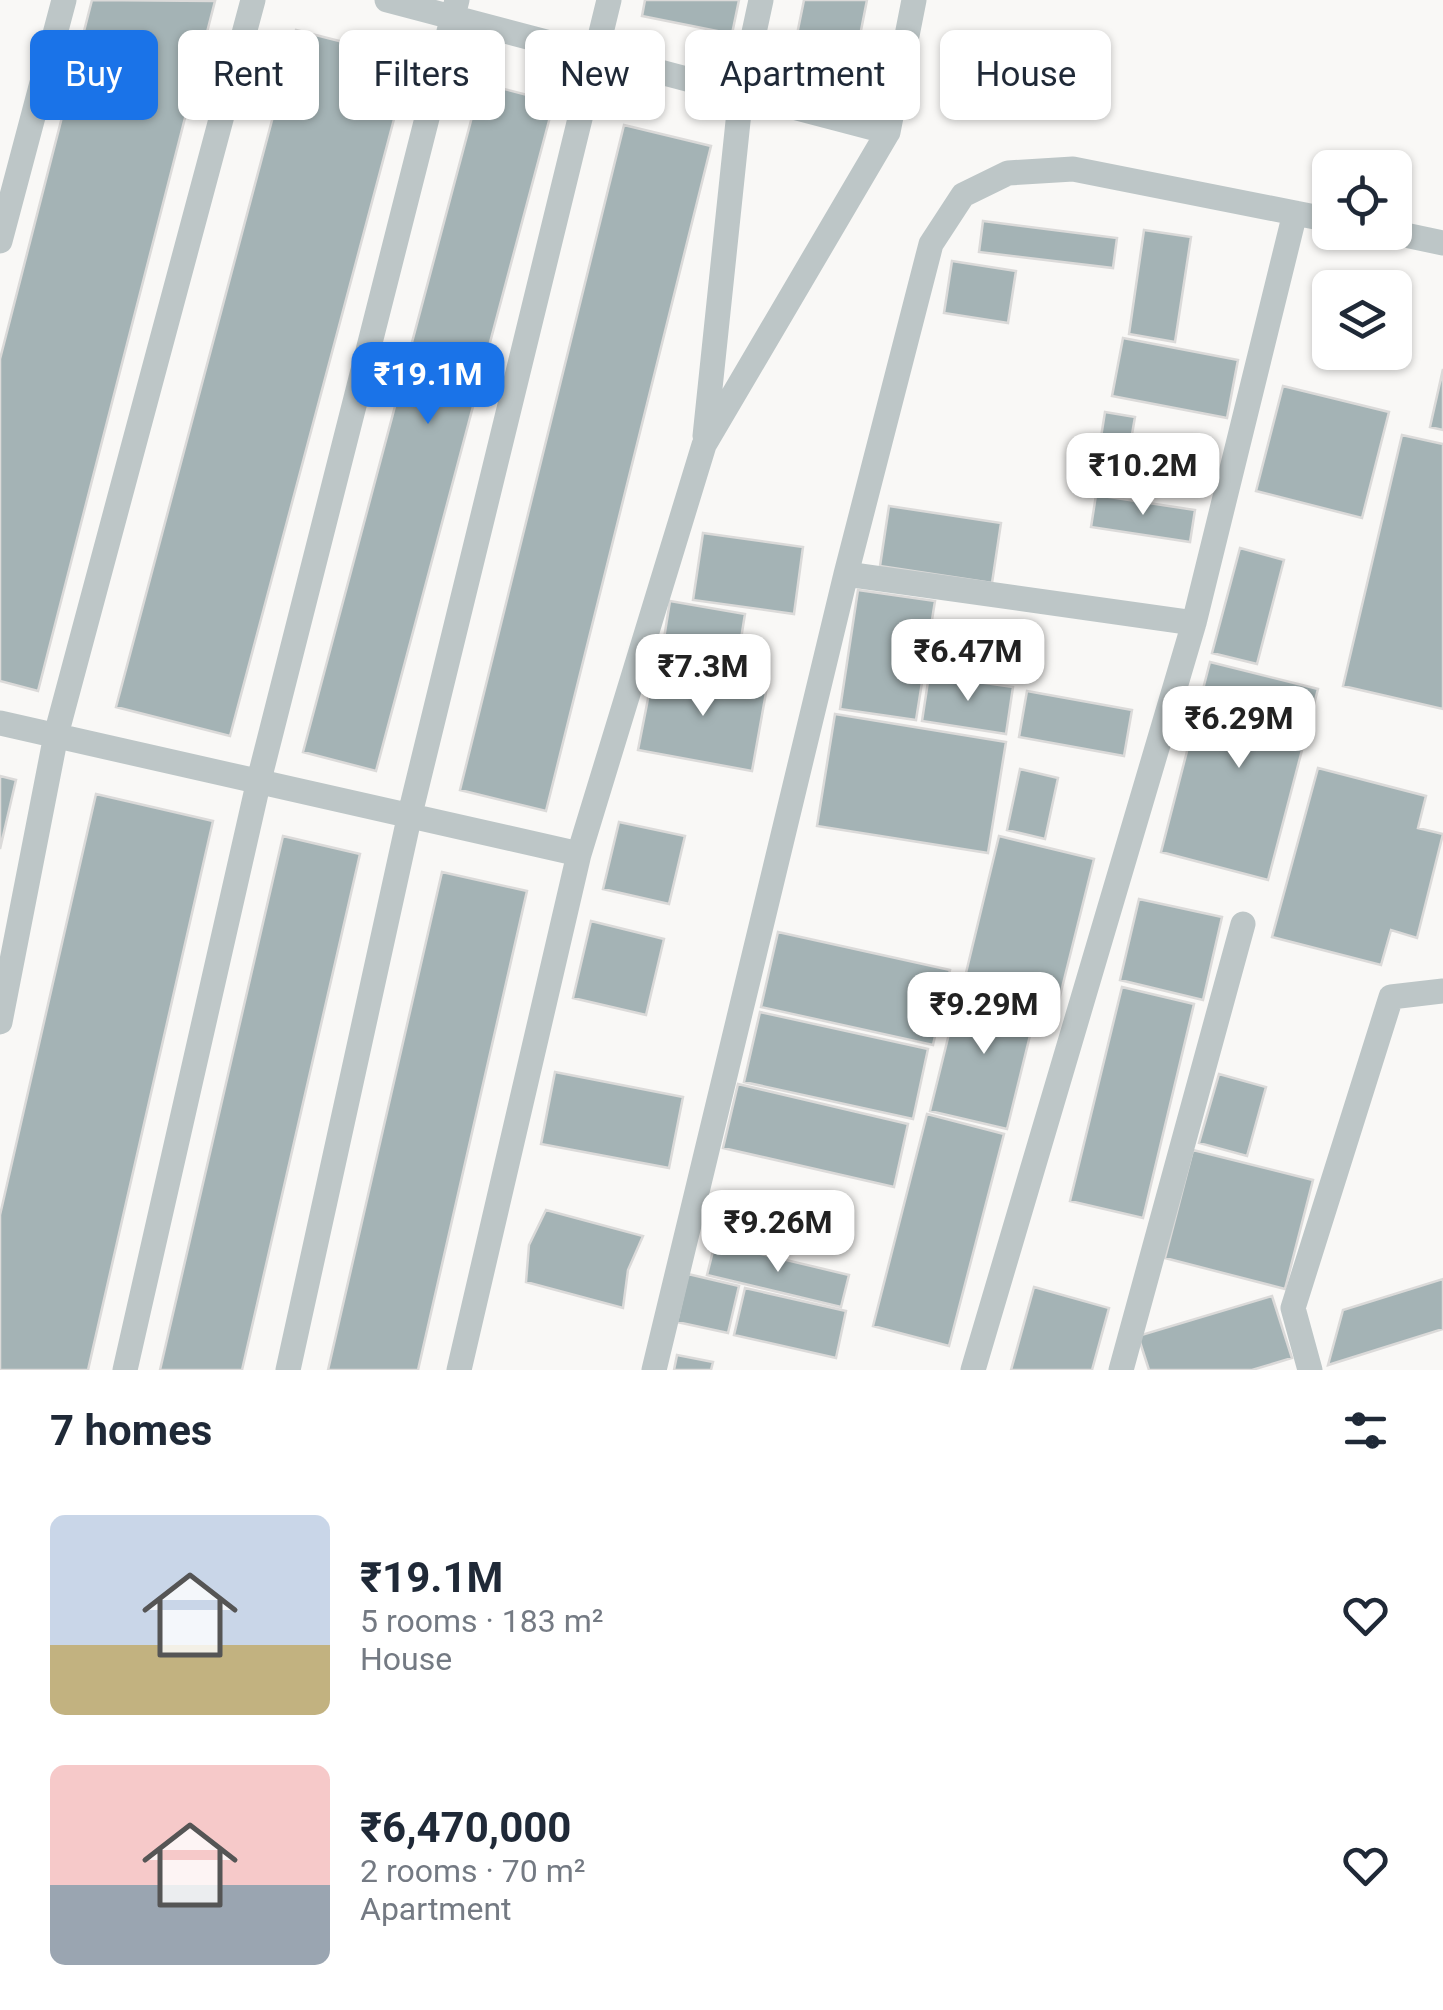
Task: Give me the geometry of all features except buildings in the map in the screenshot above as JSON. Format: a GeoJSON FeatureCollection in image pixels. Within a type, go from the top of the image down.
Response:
{"type":"FeatureCollection","features":[{"type":"Feature","properties":{"kind":"street"},"geometry":{"type":"LineString","coordinates":[[0,241],[64,0]]}},
{"type":"Feature","properties":{"kind":"street"},"geometry":{"type":"LineString","coordinates":[[0,1022],[56,735],[253,0]]}},
{"type":"Feature","properties":{"kind":"street"},"geometry":{"type":"LineString","coordinates":[[386,0],[455,9],[525,32]]}},
{"type":"Feature","properties":{"kind":"street"},"geometry":{"type":"LineString","coordinates":[[603,30],[609,0]]}},
{"type":"Feature","properties":{"kind":"street"},"geometry":{"type":"LineString","coordinates":[[755,30],[761,0]]}},
{"type":"Feature","properties":{"kind":"street"},"geometry":{"type":"LineString","coordinates":[[704,445],[888,132],[914,0]]}},
{"type":"Feature","properties":{"kind":"street"},"geometry":{"type":"LineString","coordinates":[[125,1370],[259,780],[455,9]]}},
{"type":"Feature","properties":{"kind":"street"},"geometry":{"type":"LineString","coordinates":[[288,1370],[410,814],[581,120]]}},
{"type":"Feature","properties":{"kind":"street"},"geometry":{"type":"LineString","coordinates":[[459,1370],[579,854],[704,445],[738,120]]}},
{"type":"Feature","properties":{"kind":"street"},"geometry":{"type":"LineString","coordinates":[[843,120],[888,132]]}},
{"type":"Feature","properties":{"kind":"street"},"geometry":{"type":"LineString","coordinates":[[654,1370],[846,574],[931,244],[963,195],[1008,173],[1074,169],[1312,216]]}},
{"type":"Feature","properties":{"kind":"street"},"geometry":{"type":"LineString","coordinates":[[972,1370],[1194,623],[1295,213]]}},
{"type":"Feature","properties":{"kind":"street"},"geometry":{"type":"LineString","coordinates":[[1412,236],[1443,243]]}},
{"type":"Feature","properties":{"kind":"street"},"geometry":{"type":"LineString","coordinates":[[846,574],[1194,623]]}},
{"type":"Feature","properties":{"kind":"street"},"geometry":{"type":"LineString","coordinates":[[0,723],[579,854]]}},
{"type":"Feature","properties":{"kind":"street"},"geometry":{"type":"LineString","coordinates":[[1122,1370],[1243,924]]}},
{"type":"Feature","properties":{"kind":"street"},"geometry":{"type":"LineString","coordinates":[[1310,1370],[1292,1308],[1391,997],[1443,991]]}}]}
